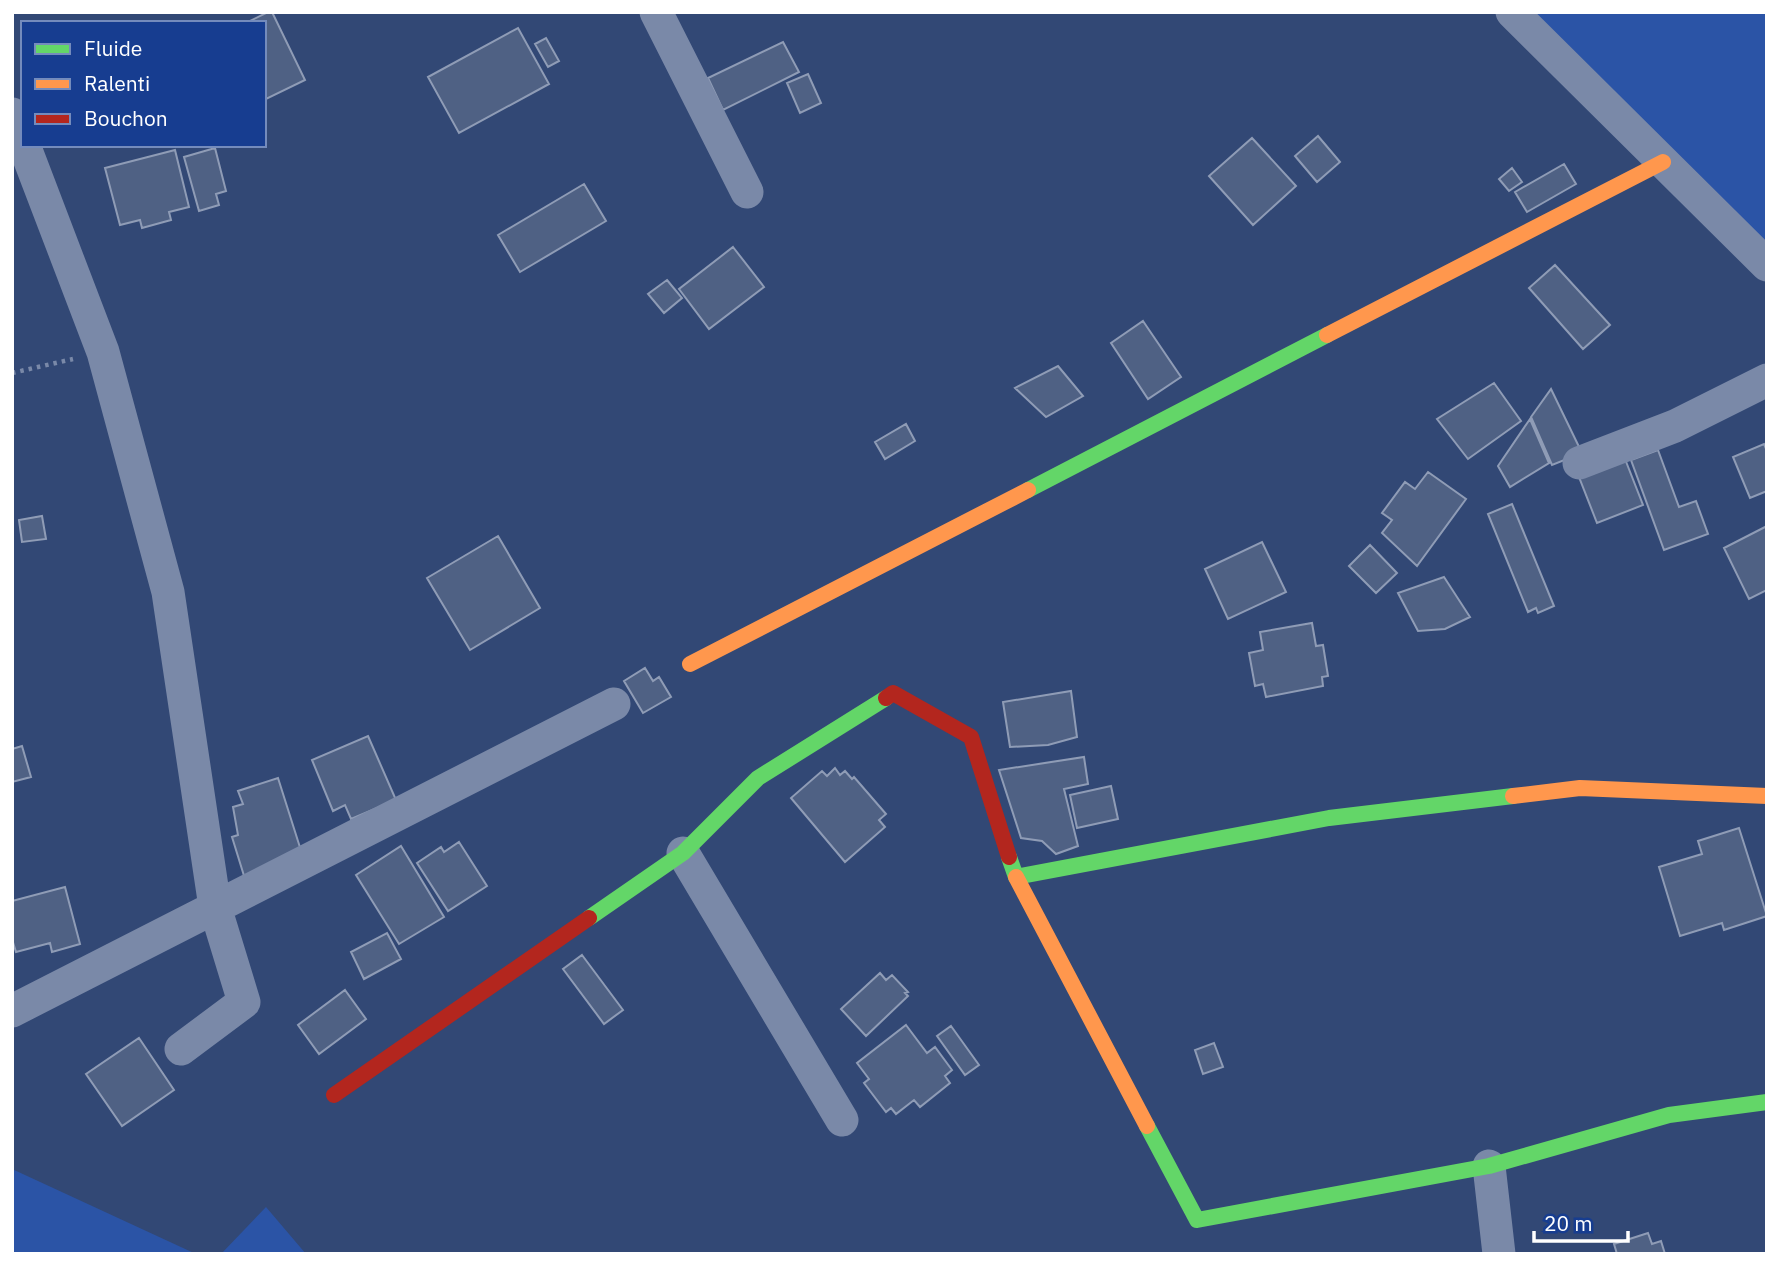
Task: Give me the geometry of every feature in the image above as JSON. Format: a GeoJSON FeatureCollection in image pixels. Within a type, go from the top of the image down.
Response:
{"type":"FeatureCollection","features":[{"type":"Feature","properties":{"kind":"street"},"geometry":{"type":"LineString","coordinates":[[656,12],[747,192]]}},
{"type":"Feature","properties":{"kind":"street"},"geometry":{"type":"LineString","coordinates":[[1512,12],[1767,265]]}},
{"type":"Feature","properties":{"kind":"street"},"geometry":{"type":"LineString","coordinates":[[12,114],[21,139]]}},
{"type":"Feature","properties":{"kind":"street"},"geometry":{"type":"LineString","coordinates":[[24,147],[103,352],[168,592],[215,908],[244,1002],[181,1049]]}},
{"type":"Feature","properties":{"kind":"street"},"geometry":{"type":"LineString","coordinates":[[690,664],[1663,162]]}},
{"type":"Feature","properties":{"kind":"street"},"geometry":{"type":"LineString","coordinates":[[1579,464],[1675,426],[1767,380]]}},
{"type":"Feature","properties":{"kind":"street"},"geometry":{"type":"LineString","coordinates":[[334,1095],[683,853],[758,778],[893,693],[971,737],[1016,877],[1198,1220],[1489,1166],[1669,1115],[1767,1102]]}},
{"type":"Feature","properties":{"kind":"street"},"geometry":{"type":"LineString","coordinates":[[12,1011],[614,704]]}},
{"type":"Feature","properties":{"kind":"street"},"geometry":{"type":"LineString","coordinates":[[1016,877],[1329,818],[1580,788],[1767,796]]}},
{"type":"Feature","properties":{"kind":"street"},"geometry":{"type":"LineString","coordinates":[[683,853],[842,1120]]}},
{"type":"Feature","properties":{"kind":"street"},"geometry":{"type":"LineString","coordinates":[[1489,1166],[1499,1254]]}},
{"type":"Feature","properties":{"kind":"path"},"geometry":{"type":"LineString","coordinates":[[12,373],[103,352]]}},
{"type":"Feature","properties":{"kind":"shaded area"},"geometry":{"type":"Polygon","coordinates":[[[1512,12],[1767,12],[1767,264],[1512,12]]]}},
{"type":"Feature","properties":{"kind":"shaded area"},"geometry":{"type":"Polygon","coordinates":[[[12,1169],[196,1254],[12,1254],[12,1169]]]}},
{"type":"Feature","properties":{"kind":"shaded area"},"geometry":{"type":"Polygon","coordinates":[[[266,1207],[306,1254],[221,1254],[266,1207]]]}},
{"type":"Feature","properties":{"kind":"building"},"geometry":{"type":"Polygon","coordinates":[[[272,12],[305,80],[266,99],[266,21],[250,21],[272,12]]]}},
{"type":"Feature","properties":{"kind":"building"},"geometry":{"type":"Polygon","coordinates":[[[518,28],[549,84],[459,133],[428,77],[518,28]]]}},
{"type":"Feature","properties":{"kind":"building"},"geometry":{"type":"Polygon","coordinates":[[[546,38],[559,61],[548,67],[535,44],[546,38]]]}},
{"type":"Feature","properties":{"kind":"building"},"geometry":{"type":"Polygon","coordinates":[[[783,42],[799,72],[723,110],[708,78],[783,42]]]}},
{"type":"Feature","properties":{"kind":"building"},"geometry":{"type":"Polygon","coordinates":[[[808,74],[821,103],[800,113],[787,83],[808,74]]]}},
{"type":"Feature","properties":{"kind":"building"},"geometry":{"type":"Polygon","coordinates":[[[1318,136],[1340,162],[1317,182],[1295,156],[1318,136]]]}},
{"type":"Feature","properties":{"kind":"building"},"geometry":{"type":"Polygon","coordinates":[[[1252,138],[1296,186],[1253,225],[1209,176],[1252,138]]]}},
{"type":"Feature","properties":{"kind":"building"},"geometry":{"type":"Polygon","coordinates":[[[215,148],[226,191],[216,194],[219,205],[199,211],[184,157],[215,148]]]}},
{"type":"Feature","properties":{"kind":"building"},"geometry":{"type":"Polygon","coordinates":[[[175,150],[189,207],[169,212],[171,220],[142,228],[140,220],[120,225],[105,168],[175,150]]]}},
{"type":"Feature","properties":{"kind":"building"},"geometry":{"type":"Polygon","coordinates":[[[1564,164],[1576,184],[1527,212],[1515,192],[1564,164]]]}},
{"type":"Feature","properties":{"kind":"building"},"geometry":{"type":"Polygon","coordinates":[[[1512,168],[1522,182],[1509,191],[1499,179],[1512,168]]]}},
{"type":"Feature","properties":{"kind":"building"},"geometry":{"type":"Polygon","coordinates":[[[584,184],[606,221],[520,272],[498,235],[584,184]]]}},
{"type":"Feature","properties":{"kind":"building"},"geometry":{"type":"Polygon","coordinates":[[[733,247],[764,287],[709,329],[679,289],[733,247]]]}},
{"type":"Feature","properties":{"kind":"building"},"geometry":{"type":"Polygon","coordinates":[[[1555,265],[1610,325],[1583,349],[1529,288],[1555,265]]]}},
{"type":"Feature","properties":{"kind":"building"},"geometry":{"type":"Polygon","coordinates":[[[667,280],[682,298],[664,313],[648,294],[667,280]]]}},
{"type":"Feature","properties":{"kind":"building"},"geometry":{"type":"Polygon","coordinates":[[[1143,321],[1181,377],[1148,399],[1111,343],[1143,321]]]}},
{"type":"Feature","properties":{"kind":"building"},"geometry":{"type":"Polygon","coordinates":[[[1058,366],[1083,396],[1046,417],[1015,388],[1058,366]]]}},
{"type":"Feature","properties":{"kind":"building"},"geometry":{"type":"Polygon","coordinates":[[[1494,383],[1521,421],[1468,459],[1437,419],[1494,383]]]}},
{"type":"Feature","properties":{"kind":"building"},"geometry":{"type":"Polygon","coordinates":[[[1551,389],[1582,453],[1552,465],[1531,417],[1551,389]]]}},
{"type":"Feature","properties":{"kind":"building"},"geometry":{"type":"Polygon","coordinates":[[[1530,419],[1549,463],[1510,487],[1498,466],[1530,419]]]}},
{"type":"Feature","properties":{"kind":"building"},"geometry":{"type":"Polygon","coordinates":[[[906,424],[915,441],[885,459],[875,442],[906,424]]]}},
{"type":"Feature","properties":{"kind":"building"},"geometry":{"type":"Polygon","coordinates":[[[1764,444],[1767,451],[1767,491],[1750,498],[1733,457],[1764,444]]]}},
{"type":"Feature","properties":{"kind":"building"},"geometry":{"type":"Polygon","coordinates":[[[1658,450],[1679,507],[1696,501],[1708,534],[1664,550],[1631,460],[1658,450]]]}},
{"type":"Feature","properties":{"kind":"building"},"geometry":{"type":"Polygon","coordinates":[[[1625,459],[1643,505],[1597,523],[1579,477],[1625,459]]]}},
{"type":"Feature","properties":{"kind":"building"},"geometry":{"type":"Polygon","coordinates":[[[1428,472],[1466,499],[1417,566],[1382,533],[1392,520],[1382,513],[1405,482],[1415,489],[1428,472]]]}},
{"type":"Feature","properties":{"kind":"building"},"geometry":{"type":"Polygon","coordinates":[[[1512,504],[1554,606],[1538,613],[1536,608],[1528,612],[1488,514],[1512,504]]]}},
{"type":"Feature","properties":{"kind":"building"},"geometry":{"type":"Polygon","coordinates":[[[42,516],[46,539],[22,542],[19,520],[42,516]]]}},
{"type":"Feature","properties":{"kind":"building"},"geometry":{"type":"Polygon","coordinates":[[[1767,526],[1767,590],[1749,599],[1724,548],[1767,526]]]}},
{"type":"Feature","properties":{"kind":"building"},"geometry":{"type":"Polygon","coordinates":[[[498,536],[540,608],[470,650],[427,578],[498,536]]]}},
{"type":"Feature","properties":{"kind":"building"},"geometry":{"type":"Polygon","coordinates":[[[1262,542],[1286,592],[1228,619],[1205,569],[1262,542]]]}},
{"type":"Feature","properties":{"kind":"building"},"geometry":{"type":"Polygon","coordinates":[[[1370,545],[1397,573],[1376,593],[1349,566],[1370,545]]]}},
{"type":"Feature","properties":{"kind":"building"},"geometry":{"type":"Polygon","coordinates":[[[1444,577],[1470,617],[1445,629],[1418,631],[1398,593],[1444,577]]]}},
{"type":"Feature","properties":{"kind":"building"},"geometry":{"type":"Polygon","coordinates":[[[1312,623],[1316,646],[1323,645],[1328,676],[1322,677],[1323,686],[1266,697],[1263,684],[1255,686],[1249,653],[1263,650],[1260,632],[1312,623]]]}},
{"type":"Feature","properties":{"kind":"building"},"geometry":{"type":"Polygon","coordinates":[[[645,668],[653,681],[659,677],[671,697],[643,713],[624,681],[645,668]]]}},
{"type":"Feature","properties":{"kind":"building"},"geometry":{"type":"Polygon","coordinates":[[[1071,691],[1077,737],[1048,745],[1010,747],[1003,702],[1071,691]]]}},
{"type":"Feature","properties":{"kind":"building"},"geometry":{"type":"Polygon","coordinates":[[[368,736],[396,800],[351,819],[345,805],[333,811],[312,760],[368,736]]]}},
{"type":"Feature","properties":{"kind":"building"},"geometry":{"type":"Polygon","coordinates":[[[22,746],[31,777],[12,782],[12,749],[22,746]]]}},
{"type":"Feature","properties":{"kind":"building"},"geometry":{"type":"Polygon","coordinates":[[[1084,757],[1088,784],[1064,789],[1078,846],[1056,854],[1042,841],[1021,838],[999,770],[1084,757]]]}},
{"type":"Feature","properties":{"kind":"building"},"geometry":{"type":"Polygon","coordinates":[[[835,768],[840,775],[845,771],[852,779],[854,777],[886,814],[879,820],[885,827],[845,862],[791,798],[822,771],[827,776],[835,768]]]}},
{"type":"Feature","properties":{"kind":"building"},"geometry":{"type":"Polygon","coordinates":[[[278,778],[304,860],[245,879],[232,837],[238,835],[233,807],[243,804],[238,791],[278,778]]]}},
{"type":"Feature","properties":{"kind":"building"},"geometry":{"type":"Polygon","coordinates":[[[1111,786],[1118,819],[1077,828],[1070,795],[1111,786]]]}},
{"type":"Feature","properties":{"kind":"building"},"geometry":{"type":"Polygon","coordinates":[[[1739,828],[1767,916],[1724,930],[1722,923],[1680,936],[1659,867],[1702,854],[1698,841],[1739,828]]]}},
{"type":"Feature","properties":{"kind":"building"},"geometry":{"type":"Polygon","coordinates":[[[459,842],[487,886],[448,911],[417,863],[441,847],[444,852],[459,842]]]}},
{"type":"Feature","properties":{"kind":"building"},"geometry":{"type":"Polygon","coordinates":[[[401,846],[444,917],[399,944],[356,875],[401,846]]]}},
{"type":"Feature","properties":{"kind":"building"},"geometry":{"type":"Polygon","coordinates":[[[65,887],[80,944],[52,952],[50,943],[16,952],[12,939],[12,901],[65,887]]]}},
{"type":"Feature","properties":{"kind":"building"},"geometry":{"type":"Polygon","coordinates":[[[387,933],[401,959],[364,979],[351,952],[387,933]]]}},
{"type":"Feature","properties":{"kind":"building"},"geometry":{"type":"Polygon","coordinates":[[[582,955],[623,1010],[604,1024],[563,969],[582,955]]]}},
{"type":"Feature","properties":{"kind":"building"},"geometry":{"type":"Polygon","coordinates":[[[880,973],[886,980],[892,975],[908,992],[905,993],[908,996],[866,1036],[841,1009],[880,973]]]}},
{"type":"Feature","properties":{"kind":"building"},"geometry":{"type":"Polygon","coordinates":[[[345,990],[366,1019],[319,1054],[298,1025],[345,990]]]}},
{"type":"Feature","properties":{"kind":"building"},"geometry":{"type":"Polygon","coordinates":[[[906,1025],[927,1053],[935,1047],[952,1070],[945,1076],[950,1083],[920,1107],[914,1100],[896,1114],[891,1108],[886,1112],[864,1083],[869,1079],[857,1063],[906,1025]]]}},
{"type":"Feature","properties":{"kind":"building"},"geometry":{"type":"Polygon","coordinates":[[[951,1026],[979,1065],[965,1075],[937,1036],[951,1026]]]}},
{"type":"Feature","properties":{"kind":"building"},"geometry":{"type":"Polygon","coordinates":[[[139,1038],[174,1090],[122,1126],[86,1074],[139,1038]]]}},
{"type":"Feature","properties":{"kind":"building"},"geometry":{"type":"Polygon","coordinates":[[[1214,1043],[1223,1067],[1203,1074],[1195,1050],[1214,1043]]]}},
{"type":"Feature","properties":{"kind":"building"},"geometry":{"type":"Polygon","coordinates":[[[1648,1233],[1652,1244],[1661,1241],[1665,1254],[1617,1254],[1614,1244],[1648,1233]]]}},
{"type":"Feature","properties":{"kind":"traffic: fast"},"geometry":{"type":"LineString","coordinates":[[1028,490],[1327,335]]}},
{"type":"Feature","properties":{"kind":"traffic: fast"},"geometry":{"type":"LineString","coordinates":[[589,918],[683,853],[758,778],[886,698]]}},
{"type":"Feature","properties":{"kind":"traffic: fast"},"geometry":{"type":"LineString","coordinates":[[1009,857],[1016,877],[1329,818],[1513,796]]}},
{"type":"Feature","properties":{"kind":"traffic: fast"},"geometry":{"type":"LineString","coordinates":[[1147,1126],[1197,1220],[1489,1166],[1669,1115],[1767,1102]]}},
{"type":"Feature","properties":{"kind":"traffic: slow"},"geometry":{"type":"LineString","coordinates":[[1327,335],[1663,162]]}},
{"type":"Feature","properties":{"kind":"traffic: slow"},"geometry":{"type":"LineString","coordinates":[[690,664],[1028,490]]}},
{"type":"Feature","properties":{"kind":"traffic: slow"},"geometry":{"type":"LineString","coordinates":[[1513,796],[1580,788],[1767,796]]}},
{"type":"Feature","properties":{"kind":"traffic: slow"},"geometry":{"type":"LineString","coordinates":[[1016,877],[1147,1126]]}},
{"type":"Feature","properties":{"kind":"traffic: jam"},"geometry":{"type":"LineString","coordinates":[[886,698],[893,693],[971,737],[1009,857]]}},
{"type":"Feature","properties":{"kind":"traffic: jam"},"geometry":{"type":"LineString","coordinates":[[334,1095],[589,918]]}}]}
